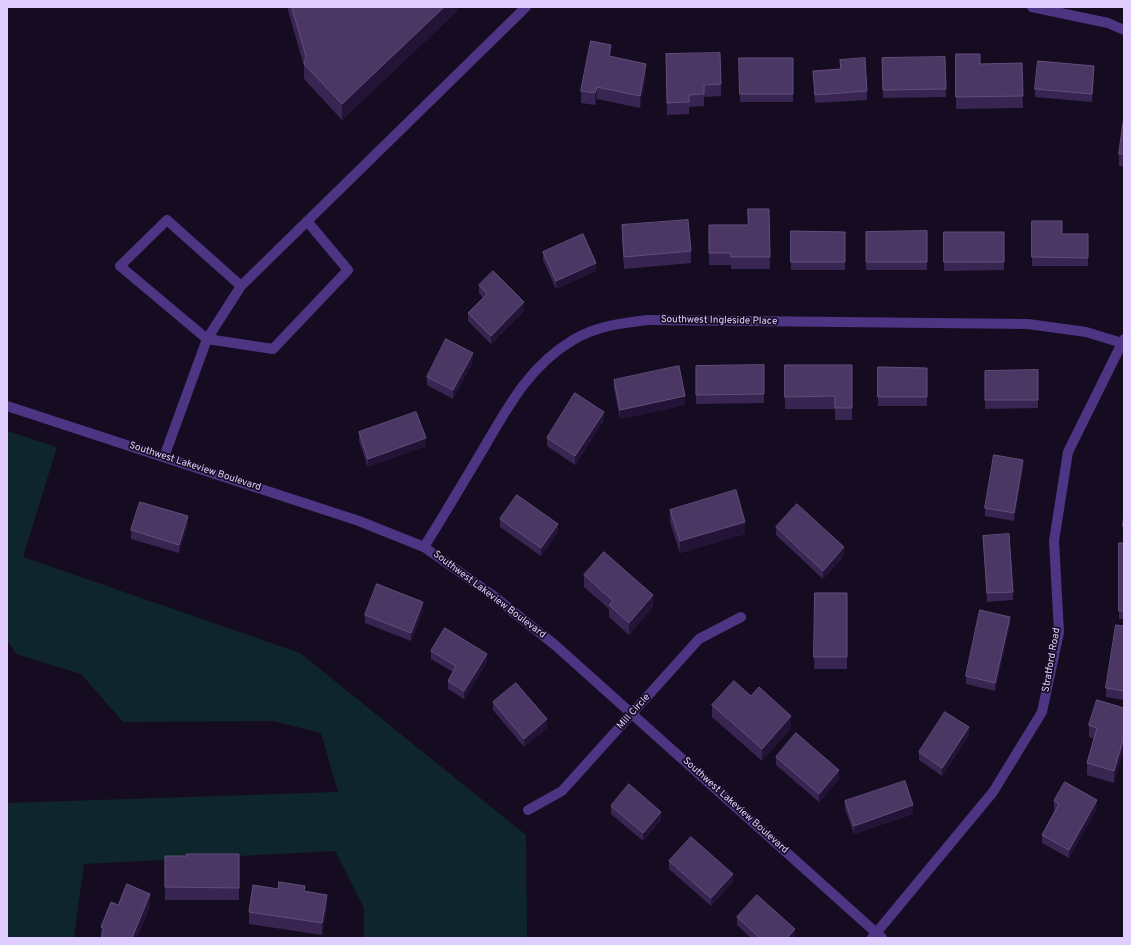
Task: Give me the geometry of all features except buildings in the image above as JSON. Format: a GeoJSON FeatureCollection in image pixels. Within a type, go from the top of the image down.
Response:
{"type":"FeatureCollection","features":[{"type":"Feature","properties":{"kind":"street"},"geometry":{"type":"LineString","coordinates":[[164,457],[207,339],[241,286],[526,7]]}},
{"type":"Feature","properties":{"kind":"street"},"geometry":{"type":"LineString","coordinates":[[1032,7],[1108,24],[1124,30]]}},
{"type":"Feature","properties":{"kind":"street"},"geometry":{"type":"LineString","coordinates":[[241,286],[167,220],[120,266],[207,339],[273,349],[348,270],[307,221]]}},
{"type":"Feature","properties":{"kind":"street","name":"Southwest Ingleside Place"},"geometry":{"type":"LineString","coordinates":[[424,547],[522,384],[547,359],[574,340],[599,329],[621,323],[649,320],[1028,324],[1086,332],[1123,341]]}},
{"type":"Feature","properties":{"kind":"street","name":"Stratford Road"},"geometry":{"type":"LineString","coordinates":[[877,937],[993,792],[1042,712],[1059,632],[1054,541],[1068,452],[1123,341]]}},
{"type":"Feature","properties":{"kind":"street","name":"Southwest Lakeview Boulevard"},"geometry":{"type":"LineString","coordinates":[[7,406],[359,520],[424,547],[491,594],[555,645],[633,714],[877,937]]}},
{"type":"Feature","properties":{"kind":"street","name":"Mill Circle"},"geometry":{"type":"LineString","coordinates":[[528,810],[562,791],[699,639],[741,616]]}},
{"type":"Feature","properties":{"kind":"shaded area"},"geometry":{"type":"Polygon","coordinates":[[[7,431],[57,447],[23,557],[300,653],[526,835],[527,938],[364,938],[364,908],[335,851],[84,864],[74,937],[7,938],[7,803],[338,792],[321,733],[273,721],[123,722],[81,674],[16,654],[7,640],[7,431]]]}}]}
